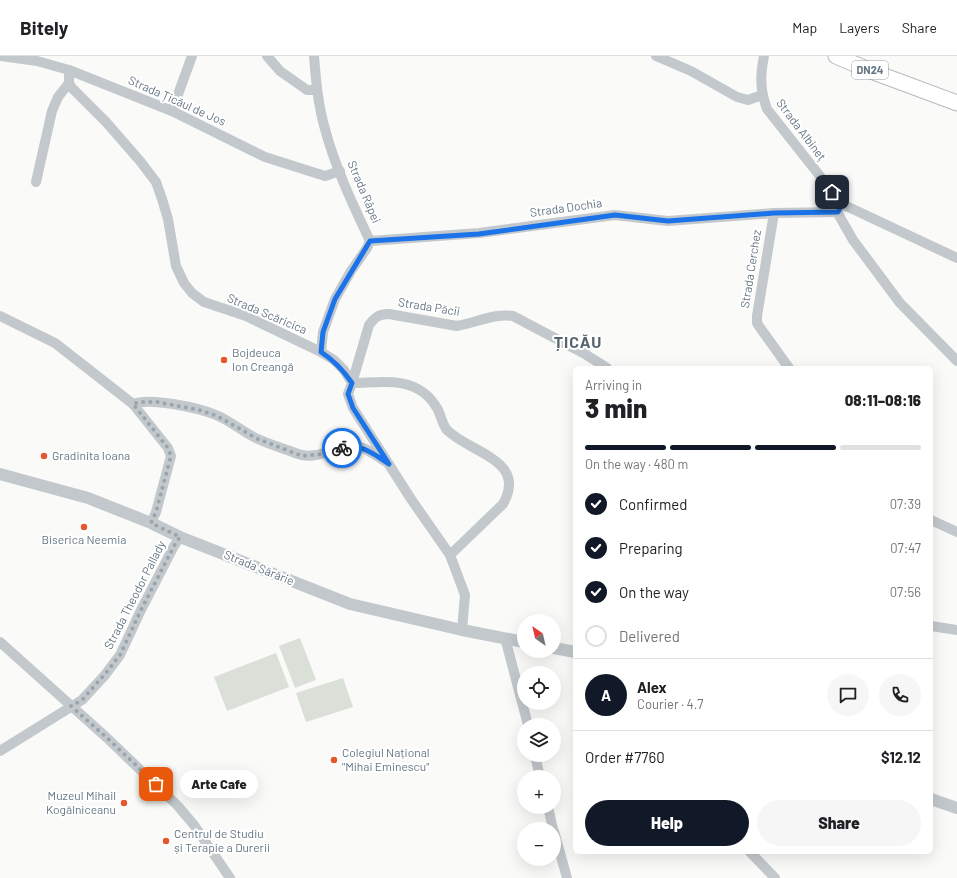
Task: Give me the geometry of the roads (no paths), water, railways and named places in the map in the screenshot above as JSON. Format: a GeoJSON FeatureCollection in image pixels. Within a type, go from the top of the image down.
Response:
{"type":"FeatureCollection","features":[{"type":"Feature","properties":{"kind":"main road","name":"DN24"},"geometry":{"type":"LineString","coordinates":[[836,56],[871,71],[957,103]]}},
{"type":"Feature","properties":{"kind":"street","name":"Strada Țicăul de Jos"},"geometry":{"type":"LineString","coordinates":[[2,56],[37,61],[69,70],[172,111],[265,157],[325,176],[340,171]]}},
{"type":"Feature","properties":{"kind":"street"},"geometry":{"type":"LineString","coordinates":[[172,111],[192,56]]}},
{"type":"Feature","properties":{"kind":"street"},"geometry":{"type":"LineString","coordinates":[[267,56],[280,71],[307,90],[317,90]]}},
{"type":"Feature","properties":{"kind":"street","name":"Strada Râpei"},"geometry":{"type":"LineString","coordinates":[[314,56],[317,90],[325,130],[340,171],[370,241],[335,299],[323,332],[321,352]]}},
{"type":"Feature","properties":{"kind":"street"},"geometry":{"type":"LineString","coordinates":[[656,56],[691,71],[737,97],[748,100],[762,95]]}},
{"type":"Feature","properties":{"kind":"street","name":"Strada Albineț"},"geometry":{"type":"LineString","coordinates":[[764,56],[761,71],[762,95],[767,109],[840,208],[957,258]]}},
{"type":"Feature","properties":{"kind":"street"},"geometry":{"type":"LineString","coordinates":[[36,182],[52,111],[58,97],[69,83],[69,70]]}},
{"type":"Feature","properties":{"kind":"street","name":"Strada Scăricica"},"geometry":{"type":"LineString","coordinates":[[69,83],[140,160],[156,182],[168,219],[176,266],[184,283],[192,293],[204,302],[246,316],[321,352],[334,360],[344,370],[352,383]]}},
{"type":"Feature","properties":{"kind":"street"},"geometry":{"type":"LineString","coordinates":[[840,208],[853,240],[900,303],[957,361]]}},
{"type":"Feature","properties":{"kind":"street","name":"Strada Dochia"},"geometry":{"type":"LineString","coordinates":[[370,241],[479,234],[615,215],[668,221],[840,208]]}},
{"type":"Feature","properties":{"kind":"street","name":"Strada Cerchez"},"geometry":{"type":"LineString","coordinates":[[774,213],[756,316],[757,323],[788,366]]}},
{"type":"Feature","properties":{"kind":"street","name":"Strada Păcii"},"geometry":{"type":"LineString","coordinates":[[352,383],[369,325],[374,318],[380,314],[389,314],[457,326],[467,325],[491,316],[513,316],[586,354],[604,366]]}},
{"type":"Feature","properties":{"kind":"street"},"geometry":{"type":"LineString","coordinates":[[0,316],[55,343],[133,404],[168,448],[171,456],[156,512],[151,523]]}},
{"type":"Feature","properties":{"kind":"street"},"geometry":{"type":"LineString","coordinates":[[450,555],[503,504],[507,497],[509,478],[501,465],[453,435],[446,428],[437,407],[427,396],[417,389],[397,382],[352,383],[348,394],[353,408],[411,499],[450,555],[465,594],[462,630]]}},
{"type":"Feature","properties":{"kind":"street"},"geometry":{"type":"LineString","coordinates":[[133,404],[139,402],[157,402],[199,410],[217,416],[258,439],[302,456],[324,454],[346,446],[363,448],[389,464]]}},
{"type":"Feature","properties":{"kind":"street","name":"Strada Sărărie"},"geometry":{"type":"LineString","coordinates":[[0,474],[88,498],[151,523],[180,537],[350,604],[462,630],[517,641]]}},
{"type":"Feature","properties":{"kind":"street"},"geometry":{"type":"LineString","coordinates":[[933,521],[957,532]]}},
{"type":"Feature","properties":{"kind":"street","name":"Strada Theodor Pallady"},"geometry":{"type":"LineString","coordinates":[[0,751],[82,700],[105,674],[120,655],[141,610],[180,537]]}},
{"type":"Feature","properties":{"kind":"street"},"geometry":{"type":"LineString","coordinates":[[933,626],[957,630]]}},
{"type":"Feature","properties":{"kind":"street"},"geometry":{"type":"LineString","coordinates":[[505,638],[526,718]]}},
{"type":"Feature","properties":{"kind":"street"},"geometry":{"type":"LineString","coordinates":[[0,642],[106,737],[177,804],[194,825],[230,878]]}},
{"type":"Feature","properties":{"kind":"street"},"geometry":{"type":"LineString","coordinates":[[561,650],[573,653]]}},
{"type":"Feature","properties":{"kind":"street"},"geometry":{"type":"LineString","coordinates":[[933,800],[957,808]]}},
{"type":"Feature","properties":{"kind":"street"},"geometry":{"type":"LineString","coordinates":[[561,854],[568,878]]}},
{"type":"Feature","properties":{"kind":"street"},"geometry":{"type":"LineString","coordinates":[[752,854],[775,878]]}},
{"type":"Feature","properties":{"kind":"place","name":"Bojdeuca Ion Creangă"},"geometry":{"type":"Point","coordinates":[224,360]}},
{"type":"Feature","properties":{"kind":"place","name":"Gradinita Ioana"},"geometry":{"type":"Point","coordinates":[44,456]}},
{"type":"Feature","properties":{"kind":"place","name":"Biserica Neemia"},"geometry":{"type":"Point","coordinates":[84,527]}},
{"type":"Feature","properties":{"kind":"place","name":"Colegiul Național \"Mihai Eminescu\""},"geometry":{"type":"Point","coordinates":[334,760]}},
{"type":"Feature","properties":{"kind":"place","name":"Arte Cafe"},"geometry":{"type":"Point","coordinates":[156,784]}},
{"type":"Feature","properties":{"kind":"place","name":"Muzeul Mihail Kogălniceanu"},"geometry":{"type":"Point","coordinates":[124,803]}},
{"type":"Feature","properties":{"kind":"place","name":"Centrul de Studiu și Terapie a Durerii"},"geometry":{"type":"Point","coordinates":[166,841]}},
{"type":"Feature","properties":{"kind":"district","name":"ȚICĂU"},"geometry":{"type":"Point","coordinates":[578,342]}}]}
